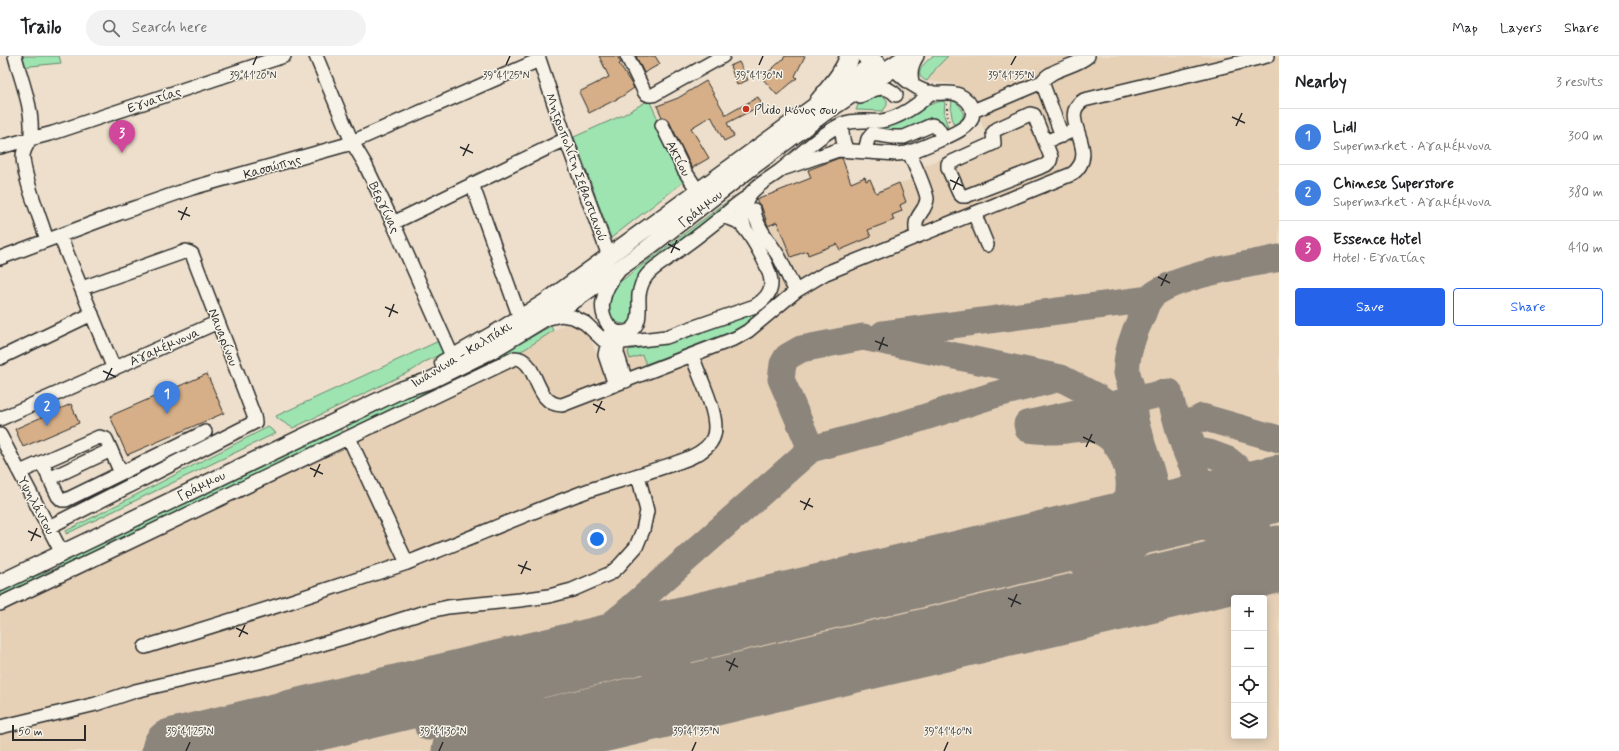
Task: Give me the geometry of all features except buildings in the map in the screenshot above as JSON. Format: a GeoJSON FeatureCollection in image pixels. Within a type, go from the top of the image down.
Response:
{"type":"FeatureCollection","features":[{"type":"Feature","properties":{"kind":"highway"},"geometry":{"type":"LineString","coordinates":[[822,108],[845,69],[850,56]]}},
{"type":"Feature","properties":{"kind":"highway"},"geometry":{"type":"LineString","coordinates":[[881,61],[910,56]]}},
{"type":"Feature","properties":{"kind":"main road","name":"Γράμμου"},"geometry":{"type":"LineString","coordinates":[[451,365],[492,350],[541,322],[628,263],[881,61]]}},
{"type":"Feature","properties":{"kind":"main road","name":"Γράμμου"},"geometry":{"type":"LineString","coordinates":[[520,318],[609,256],[698,191],[822,108]]}},
{"type":"Feature","properties":{"kind":"main road","name":"Ιωάννινα - Καλπάκι"},"geometry":{"type":"LineString","coordinates":[[403,389],[420,385],[520,318]]}},
{"type":"Feature","properties":{"kind":"main road","name":"Γράμμου"},"geometry":{"type":"LineString","coordinates":[[0,582],[403,389]]}},
{"type":"Feature","properties":{"kind":"street"},"geometry":{"type":"LineString","coordinates":[[15,56],[29,108],[31,128],[30,140],[23,151],[24,167],[48,240]]}},
{"type":"Feature","properties":{"kind":"street","name":"Εγνατίας"},"geometry":{"type":"LineString","coordinates":[[0,147],[30,140],[284,56]]}},
{"type":"Feature","properties":{"kind":"street","name":"Βεργίνας"},"geometry":{"type":"LineString","coordinates":[[316,56],[352,142],[393,223],[451,365]]}},
{"type":"Feature","properties":{"kind":"street"},"geometry":{"type":"LineString","coordinates":[[627,56],[645,93],[648,95],[653,95],[723,56]]}},
{"type":"Feature","properties":{"kind":"street"},"geometry":{"type":"LineString","coordinates":[[913,84],[911,79],[911,70],[917,56]]}},
{"type":"Feature","properties":{"kind":"street"},"geometry":{"type":"LineString","coordinates":[[973,112],[1042,82],[1049,74],[1078,63],[1088,56]]}},
{"type":"Feature","properties":{"kind":"street"},"geometry":{"type":"LineString","coordinates":[[0,604],[516,358],[527,364],[546,398],[559,405],[568,403],[740,336],[796,291],[826,273],[1067,176],[1076,171],[1081,163],[1083,152],[1074,120],[1074,112],[1076,106],[1084,100],[1267,56]]}},
{"type":"Feature","properties":{"kind":"street","name":"Κασσώπης"},"geometry":{"type":"LineString","coordinates":[[0,258],[192,188],[352,142],[539,58]]}},
{"type":"Feature","properties":{"kind":"street","name":"Μητροπολίτη Σεβαστιανού"},"geometry":{"type":"LineString","coordinates":[[539,58],[566,139],[609,256]]}},
{"type":"Feature","properties":{"kind":"street"},"geometry":{"type":"LineString","coordinates":[[782,169],[833,151],[846,149],[897,154],[909,152],[948,136],[968,124],[973,112],[971,106],[964,98],[957,94],[931,92],[913,84],[881,61]]}},
{"type":"Feature","properties":{"kind":"street"},"geometry":{"type":"LineString","coordinates":[[881,61],[896,94],[900,114]]}},
{"type":"Feature","properties":{"kind":"street"},"geometry":{"type":"LineString","coordinates":[[1042,82],[1062,136]]}},
{"type":"Feature","properties":{"kind":"street"},"geometry":{"type":"LineString","coordinates":[[822,108],[842,107],[875,89],[888,88],[896,94]]}},
{"type":"Feature","properties":{"kind":"street"},"geometry":{"type":"LineString","coordinates":[[541,322],[561,315],[573,317],[585,323],[601,339],[628,332],[636,324],[638,316],[639,293],[648,273],[720,219],[804,151],[841,125],[854,121],[883,120],[900,114],[921,101],[931,92]]}},
{"type":"Feature","properties":{"kind":"street"},"geometry":{"type":"LineString","coordinates":[[1030,114],[1034,115],[1045,142],[1051,157],[1050,162],[1046,165],[966,196],[962,196],[959,193],[948,168],[948,164],[994,144],[993,133],[997,129],[1030,114]]}},
{"type":"Feature","properties":{"kind":"street"},"geometry":{"type":"LineString","coordinates":[[865,151],[868,139],[872,134],[904,137],[930,124],[937,127],[948,136]]}},
{"type":"Feature","properties":{"kind":"street","name":"Ακτίου"},"geometry":{"type":"LineString","coordinates":[[662,125],[684,170],[698,191]]}},
{"type":"Feature","properties":{"kind":"street"},"geometry":{"type":"LineString","coordinates":[[841,125],[846,149]]}},
{"type":"Feature","properties":{"kind":"street"},"geometry":{"type":"LineString","coordinates":[[1045,142],[1077,129]]}},
{"type":"Feature","properties":{"kind":"street"},"geometry":{"type":"LineString","coordinates":[[393,223],[566,139]]}},
{"type":"Feature","properties":{"kind":"street"},"geometry":{"type":"LineString","coordinates":[[909,152],[927,196],[925,204],[915,222],[917,236]]}},
{"type":"Feature","properties":{"kind":"street"},"geometry":{"type":"LineString","coordinates":[[472,184],[520,318]]}},
{"type":"Feature","properties":{"kind":"street"},"geometry":{"type":"LineString","coordinates":[[745,229],[742,216],[748,197]]}},
{"type":"Feature","properties":{"kind":"street"},"geometry":{"type":"LineString","coordinates":[[754,210],[758,223],[796,291]]}},
{"type":"Feature","properties":{"kind":"street"},"geometry":{"type":"LineString","coordinates":[[974,213],[987,245]]}},
{"type":"Feature","properties":{"kind":"street"},"geometry":{"type":"LineString","coordinates":[[614,336],[658,338],[750,309],[763,300],[770,290],[771,278],[764,260],[745,229],[736,221],[720,219]]}},
{"type":"Feature","properties":{"kind":"street"},"geometry":{"type":"LineString","coordinates":[[60,236],[114,369]]}},
{"type":"Feature","properties":{"kind":"street","name":"Ναυαρίνου"},"geometry":{"type":"LineString","coordinates":[[49,527],[255,422],[195,259],[190,252],[186,251],[82,288]]}},
{"type":"Feature","properties":{"kind":"street"},"geometry":{"type":"LineString","coordinates":[[620,383],[606,355],[614,336],[602,306],[613,277],[628,263]]}},
{"type":"Feature","properties":{"kind":"street"},"geometry":{"type":"LineString","coordinates":[[0,358],[92,314]]}},
{"type":"Feature","properties":{"kind":"street"},"geometry":{"type":"LineString","coordinates":[[638,316],[641,327],[648,334],[658,338]]}},
{"type":"Feature","properties":{"kind":"street","name":"Αγαμέμνονα"},"geometry":{"type":"LineString","coordinates":[[0,419],[218,322]]}},
{"type":"Feature","properties":{"kind":"street"},"geometry":{"type":"LineString","coordinates":[[145,647],[407,563],[577,495],[698,454],[708,447],[714,438],[716,424],[692,355]]}},
{"type":"Feature","properties":{"kind":"street"},"geometry":{"type":"LineString","coordinates":[[42,463],[58,496],[62,500],[66,500],[205,432]]}},
{"type":"Feature","properties":{"kind":"street","name":"Υψηλάντου"},"geometry":{"type":"LineString","coordinates":[[0,435],[62,553]]}},
{"type":"Feature","properties":{"kind":"street"},"geometry":{"type":"LineString","coordinates":[[20,472],[99,437],[106,439],[121,473]]}},
{"type":"Feature","properties":{"kind":"street"},"geometry":{"type":"LineString","coordinates":[[349,438],[407,563]]}},
{"type":"Feature","properties":{"kind":"street"},"geometry":{"type":"LineString","coordinates":[[49,479],[111,450]]}},
{"type":"Feature","properties":{"kind":"street"},"geometry":{"type":"LineString","coordinates":[[0,727],[96,704],[135,691],[259,662],[448,606],[520,600],[549,596],[572,590],[611,573],[636,547],[643,530],[647,511],[638,475]]}},
{"type":"Feature","properties":{"kind":"path"},"geometry":{"type":"LineString","coordinates":[[947,93],[948,136]]}},
{"type":"Feature","properties":{"kind":"shaded area"},"geometry":{"type":"Polygon","coordinates":[[[948,56],[1279,56],[1279,751],[0,751],[0,602],[525,349],[565,324],[577,325],[586,332],[592,342],[599,361],[628,352],[629,350],[684,339],[759,311],[775,298],[781,278],[780,269],[772,253],[751,225],[749,210],[805,188],[803,181],[811,178],[808,170],[841,157],[851,183],[865,177],[866,180],[870,179],[876,192],[924,175],[921,167],[988,139],[982,125],[978,104],[969,92],[953,84],[927,81],[937,67],[948,56]]]}},
{"type":"Feature","properties":{"kind":"green space"},"geometry":{"type":"Polygon","coordinates":[[[18,56],[59,56],[61,63],[21,67],[18,56]]]}},
{"type":"Feature","properties":{"kind":"green space"},"geometry":{"type":"Polygon","coordinates":[[[933,56],[948,56],[937,67],[927,81],[922,78],[920,72],[923,65],[933,56]]]}},
{"type":"Feature","properties":{"kind":"green space"},"geometry":{"type":"Polygon","coordinates":[[[877,96],[884,97],[887,100],[887,105],[883,111],[856,110],[858,105],[877,96]]]}},
{"type":"Feature","properties":{"kind":"green space"},"geometry":{"type":"Polygon","coordinates":[[[649,100],[686,180],[611,238],[574,137],[623,115],[649,100]]]}},
{"type":"Feature","properties":{"kind":"green space"},"geometry":{"type":"Polygon","coordinates":[[[952,100],[959,105],[963,112],[962,119],[955,125],[953,123],[951,111],[952,100]]]}},
{"type":"Feature","properties":{"kind":"green space"},"geometry":{"type":"Polygon","coordinates":[[[941,101],[945,102],[944,115],[948,127],[946,128],[939,120],[926,119],[901,132],[885,129],[926,106],[941,101]]]}},
{"type":"Feature","properties":{"kind":"green space"},"geometry":{"type":"Polygon","coordinates":[[[728,201],[730,203],[726,208],[642,271],[638,278],[633,319],[625,324],[612,319],[609,303],[617,284],[728,201]]]}},
{"type":"Feature","properties":{"kind":"green space"},"geometry":{"type":"Polygon","coordinates":[[[763,309],[748,323],[738,329],[646,364],[642,355],[630,359],[628,352],[629,350],[684,339],[763,309]]]}},
{"type":"Feature","properties":{"kind":"green space"},"geometry":{"type":"Polygon","coordinates":[[[551,326],[553,331],[525,349],[350,434],[346,425],[410,393],[478,367],[551,326]]]}},
{"type":"Feature","properties":{"kind":"green space"},"geometry":{"type":"Polygon","coordinates":[[[441,340],[445,352],[413,370],[293,428],[278,419],[276,416],[441,340]]]}},
{"type":"Feature","properties":{"kind":"green space"},"geometry":{"type":"Polygon","coordinates":[[[268,427],[276,433],[66,534],[66,531],[268,427]]]}},
{"type":"Feature","properties":{"kind":"green space"},"geometry":{"type":"Polygon","coordinates":[[[340,428],[344,437],[0,602],[0,590],[22,580],[56,568],[69,557],[340,428]]]}},
{"type":"Feature","properties":{"kind":"taxiway"},"geometry":{"type":"LineString","coordinates":[[1086,571],[1119,558],[1132,549],[1143,538],[1150,526],[1155,511],[1155,494],[1152,475],[1135,422],[1131,387],[1127,373],[1127,360],[1133,337],[1150,298],[1160,290],[1175,283],[1211,272],[1279,258]]}},
{"type":"Feature","properties":{"kind":"taxiway"},"geometry":{"type":"LineString","coordinates":[[883,334],[1150,299]]}},
{"type":"Feature","properties":{"kind":"taxiway"},"geometry":{"type":"LineString","coordinates":[[811,449],[781,379],[783,364],[787,357],[801,349],[863,337],[1061,378],[1097,397],[1127,418],[1133,424],[1141,438]]}},
{"type":"Feature","properties":{"kind":"taxiway"},"geometry":{"type":"LineString","coordinates":[[428,727],[503,704],[535,687],[622,616],[811,449],[891,428],[994,395],[1061,378]]}},
{"type":"Feature","properties":{"kind":"taxiway"},"geometry":{"type":"LineString","coordinates":[[1169,392],[1184,446],[1190,461],[1204,485],[1213,492],[1227,497],[1237,498],[1111,527],[1124,508],[1129,491],[1127,468],[1118,448],[1111,439],[1092,429],[1083,428],[1053,431],[1028,429],[1027,424],[1169,392]]}},
{"type":"Feature","properties":{"kind":"taxiway"},"geometry":{"type":"LineString","coordinates":[[1279,439],[1202,417],[1186,423],[1193,450],[1209,453],[1228,460],[1239,469],[1238,482],[1232,491],[1225,497],[1237,498],[1279,488]]}},
{"type":"Feature","properties":{"kind":"taxiway"},"geometry":{"type":"LineString","coordinates":[[1171,505],[1180,514],[1200,526],[1233,532],[1258,530]]}},
{"type":"Feature","properties":{"kind":"taxiway"},"geometry":{"type":"LineString","coordinates":[[642,602],[634,613],[628,631],[628,636],[633,648],[644,659],[657,667],[670,670],[679,668]]}},
{"type":"Feature","properties":{"kind":"runway"},"geometry":{"type":"LineString","coordinates":[[175,751],[1279,488]]}},
{"type":"Feature","properties":{"kind":"runway"},"geometry":{"type":"LineString","coordinates":[[465,751],[1279,559]]}},
{"type":"Feature","properties":{"kind":"place","name":"Plido μόνος σου"},"geometry":{"type":"Point","coordinates":[746,109]}},
{"type":"Feature","properties":{"kind":"place","name":"Essence Hotel"},"geometry":{"type":"Point","coordinates":[122,153]}},
{"type":"Feature","properties":{"kind":"place","name":"Lidl"},"geometry":{"type":"Point","coordinates":[167,414]}},
{"type":"Feature","properties":{"kind":"place","name":"Chinese Superstore"},"geometry":{"type":"Point","coordinates":[47,426]}}]}
